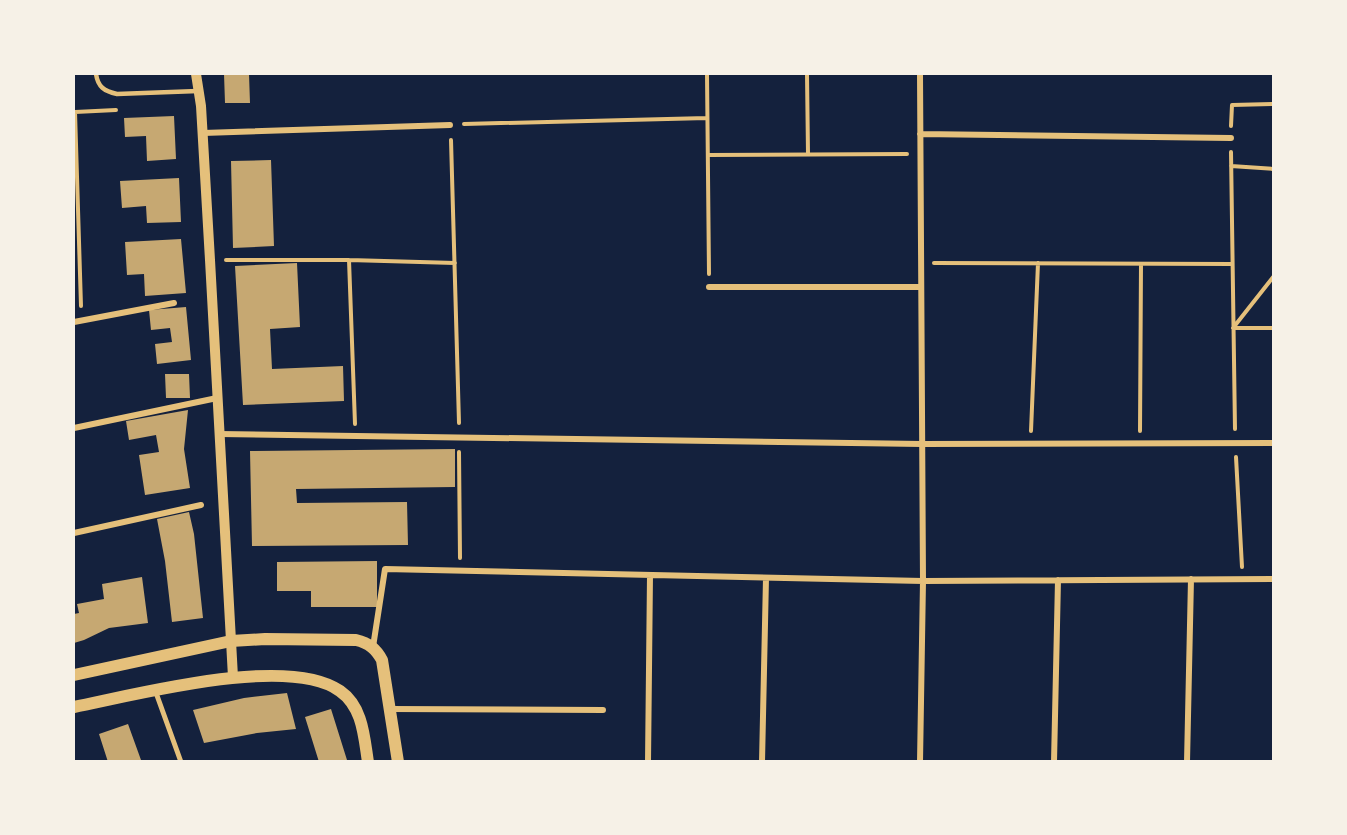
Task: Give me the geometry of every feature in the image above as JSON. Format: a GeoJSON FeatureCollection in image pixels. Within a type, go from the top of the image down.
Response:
{"type":"FeatureCollection","features":[{"type":"Feature","properties":{"kind":"main road"},"geometry":{"type":"LineString","coordinates":[[74,675],[231,641],[356,640],[365,642],[373,647],[382,660],[398,762]]}},
{"type":"Feature","properties":{"kind":"main road"},"geometry":{"type":"LineString","coordinates":[[74,707],[233,677],[290,676],[327,684],[340,690],[352,702],[360,719],[368,762]]}},
{"type":"Feature","properties":{"kind":"street"},"geometry":{"type":"LineString","coordinates":[[196,74],[203,133],[233,677]]}},
{"type":"Feature","properties":{"kind":"street"},"geometry":{"type":"LineString","coordinates":[[920,74],[923,581],[920,762]]}},
{"type":"Feature","properties":{"kind":"street"},"geometry":{"type":"LineString","coordinates":[[203,133],[450,125]]}},
{"type":"Feature","properties":{"kind":"street"},"geometry":{"type":"LineString","coordinates":[[920,134],[1231,138]]}},
{"type":"Feature","properties":{"kind":"street"},"geometry":{"type":"LineString","coordinates":[[709,287],[921,287]]}},
{"type":"Feature","properties":{"kind":"street"},"geometry":{"type":"LineString","coordinates":[[74,322],[174,303]]}},
{"type":"Feature","properties":{"kind":"street"},"geometry":{"type":"LineString","coordinates":[[74,428],[217,398]]}},
{"type":"Feature","properties":{"kind":"street"},"geometry":{"type":"LineString","coordinates":[[219,434],[922,444],[1274,443]]}},
{"type":"Feature","properties":{"kind":"street"},"geometry":{"type":"LineString","coordinates":[[74,533],[201,505]]}},
{"type":"Feature","properties":{"kind":"street"},"geometry":{"type":"LineString","coordinates":[[373,647],[385,569],[923,581],[1274,579]]}},
{"type":"Feature","properties":{"kind":"street"},"geometry":{"type":"LineString","coordinates":[[648,762],[650,575]]}},
{"type":"Feature","properties":{"kind":"street"},"geometry":{"type":"LineString","coordinates":[[762,762],[766,578]]}},
{"type":"Feature","properties":{"kind":"street"},"geometry":{"type":"LineString","coordinates":[[1187,762],[1191,579]]}},
{"type":"Feature","properties":{"kind":"street"},"geometry":{"type":"LineString","coordinates":[[1054,762],[1058,580]]}},
{"type":"Feature","properties":{"kind":"street"},"geometry":{"type":"LineString","coordinates":[[155,690],[182,762]]}},
{"type":"Feature","properties":{"kind":"street"},"geometry":{"type":"LineString","coordinates":[[390,709],[603,710]]}},
{"type":"Feature","properties":{"kind":"lane"},"geometry":{"type":"LineString","coordinates":[[96,74],[98,83],[105,91],[117,94],[199,91]]}},
{"type":"Feature","properties":{"kind":"path"},"geometry":{"type":"LineString","coordinates":[[707,74],[709,287]]}},
{"type":"Feature","properties":{"kind":"path"},"geometry":{"type":"LineString","coordinates":[[807,74],[808,154]]}},
{"type":"Feature","properties":{"kind":"path"},"geometry":{"type":"LineString","coordinates":[[1243,580],[1235,443],[1232,105],[1274,104]]}},
{"type":"Feature","properties":{"kind":"path"},"geometry":{"type":"LineString","coordinates":[[75,112],[82,321]]}},
{"type":"Feature","properties":{"kind":"path"},"geometry":{"type":"LineString","coordinates":[[460,571],[459,438],[450,125],[707,118]]}},
{"type":"Feature","properties":{"kind":"path"},"geometry":{"type":"LineString","coordinates":[[708,155],[920,154]]}},
{"type":"Feature","properties":{"kind":"path"},"geometry":{"type":"LineString","coordinates":[[1231,166],[1274,168]]}},
{"type":"Feature","properties":{"kind":"path"},"geometry":{"type":"LineString","coordinates":[[210,260],[455,263]]}},
{"type":"Feature","properties":{"kind":"path"},"geometry":{"type":"LineString","coordinates":[[349,260],[355,436]]}},
{"type":"Feature","properties":{"kind":"path"},"geometry":{"type":"LineString","coordinates":[[921,263],[1232,264]]}},
{"type":"Feature","properties":{"kind":"path"},"geometry":{"type":"LineString","coordinates":[[1031,444],[1038,263]]}},
{"type":"Feature","properties":{"kind":"path"},"geometry":{"type":"LineString","coordinates":[[1140,443],[1141,264]]}},
{"type":"Feature","properties":{"kind":"path"},"geometry":{"type":"LineString","coordinates":[[1233,328],[1274,276]]}},
{"type":"Feature","properties":{"kind":"path"},"geometry":{"type":"LineString","coordinates":[[1233,328],[1274,328]]}},
{"type":"Feature","properties":{"kind":"building"},"geometry":{"type":"Polygon","coordinates":[[[224,74],[249,74],[250,103],[225,103],[224,74]]]}},
{"type":"Feature","properties":{"kind":"building"},"geometry":{"type":"Polygon","coordinates":[[[174,116],[176,159],[147,161],[146,136],[125,137],[124,118],[174,116]]]}},
{"type":"Feature","properties":{"kind":"building"},"geometry":{"type":"Polygon","coordinates":[[[271,160],[274,246],[233,248],[231,161],[271,160]]]}},
{"type":"Feature","properties":{"kind":"building"},"geometry":{"type":"Polygon","coordinates":[[[179,178],[181,222],[147,223],[146,206],[122,208],[120,181],[179,178]]]}},
{"type":"Feature","properties":{"kind":"building"},"geometry":{"type":"Polygon","coordinates":[[[181,239],[186,293],[145,296],[144,274],[127,275],[125,242],[181,239]]]}},
{"type":"Feature","properties":{"kind":"building"},"geometry":{"type":"Polygon","coordinates":[[[297,263],[300,327],[270,329],[272,369],[343,366],[344,401],[243,405],[235,266],[297,263]]]}},
{"type":"Feature","properties":{"kind":"building"},"geometry":{"type":"Polygon","coordinates":[[[186,307],[191,360],[157,364],[155,344],[172,342],[170,328],[151,330],[149,310],[186,307]]]}},
{"type":"Feature","properties":{"kind":"building"},"geometry":{"type":"Polygon","coordinates":[[[165,374],[189,374],[190,398],[166,398],[165,374]]]}},
{"type":"Feature","properties":{"kind":"building"},"geometry":{"type":"Polygon","coordinates":[[[188,410],[184,449],[190,488],[145,495],[139,455],[159,452],[156,435],[129,440],[126,421],[188,410]]]}},
{"type":"Feature","properties":{"kind":"building"},"geometry":{"type":"Polygon","coordinates":[[[455,449],[455,487],[296,489],[297,503],[407,502],[408,545],[252,546],[250,451],[455,449]]]}},
{"type":"Feature","properties":{"kind":"building"},"geometry":{"type":"Polygon","coordinates":[[[189,512],[194,534],[203,618],[172,622],[165,561],[157,519],[189,512]]]}},
{"type":"Feature","properties":{"kind":"building"},"geometry":{"type":"Polygon","coordinates":[[[377,561],[377,607],[311,607],[311,591],[277,591],[277,562],[377,561]]]}},
{"type":"Feature","properties":{"kind":"building"},"geometry":{"type":"Polygon","coordinates":[[[142,577],[148,623],[109,628],[74,643],[74,614],[79,613],[77,604],[104,599],[102,584],[142,577]]]}},
{"type":"Feature","properties":{"kind":"building"},"geometry":{"type":"Polygon","coordinates":[[[287,693],[296,729],[257,733],[204,743],[193,710],[244,698],[287,693]]]}},
{"type":"Feature","properties":{"kind":"building"},"geometry":{"type":"Polygon","coordinates":[[[331,709],[347,760],[319,762],[305,717],[331,709]]]}},
{"type":"Feature","properties":{"kind":"building"},"geometry":{"type":"Polygon","coordinates":[[[128,724],[141,760],[108,762],[99,734],[128,724]]]}}]}
